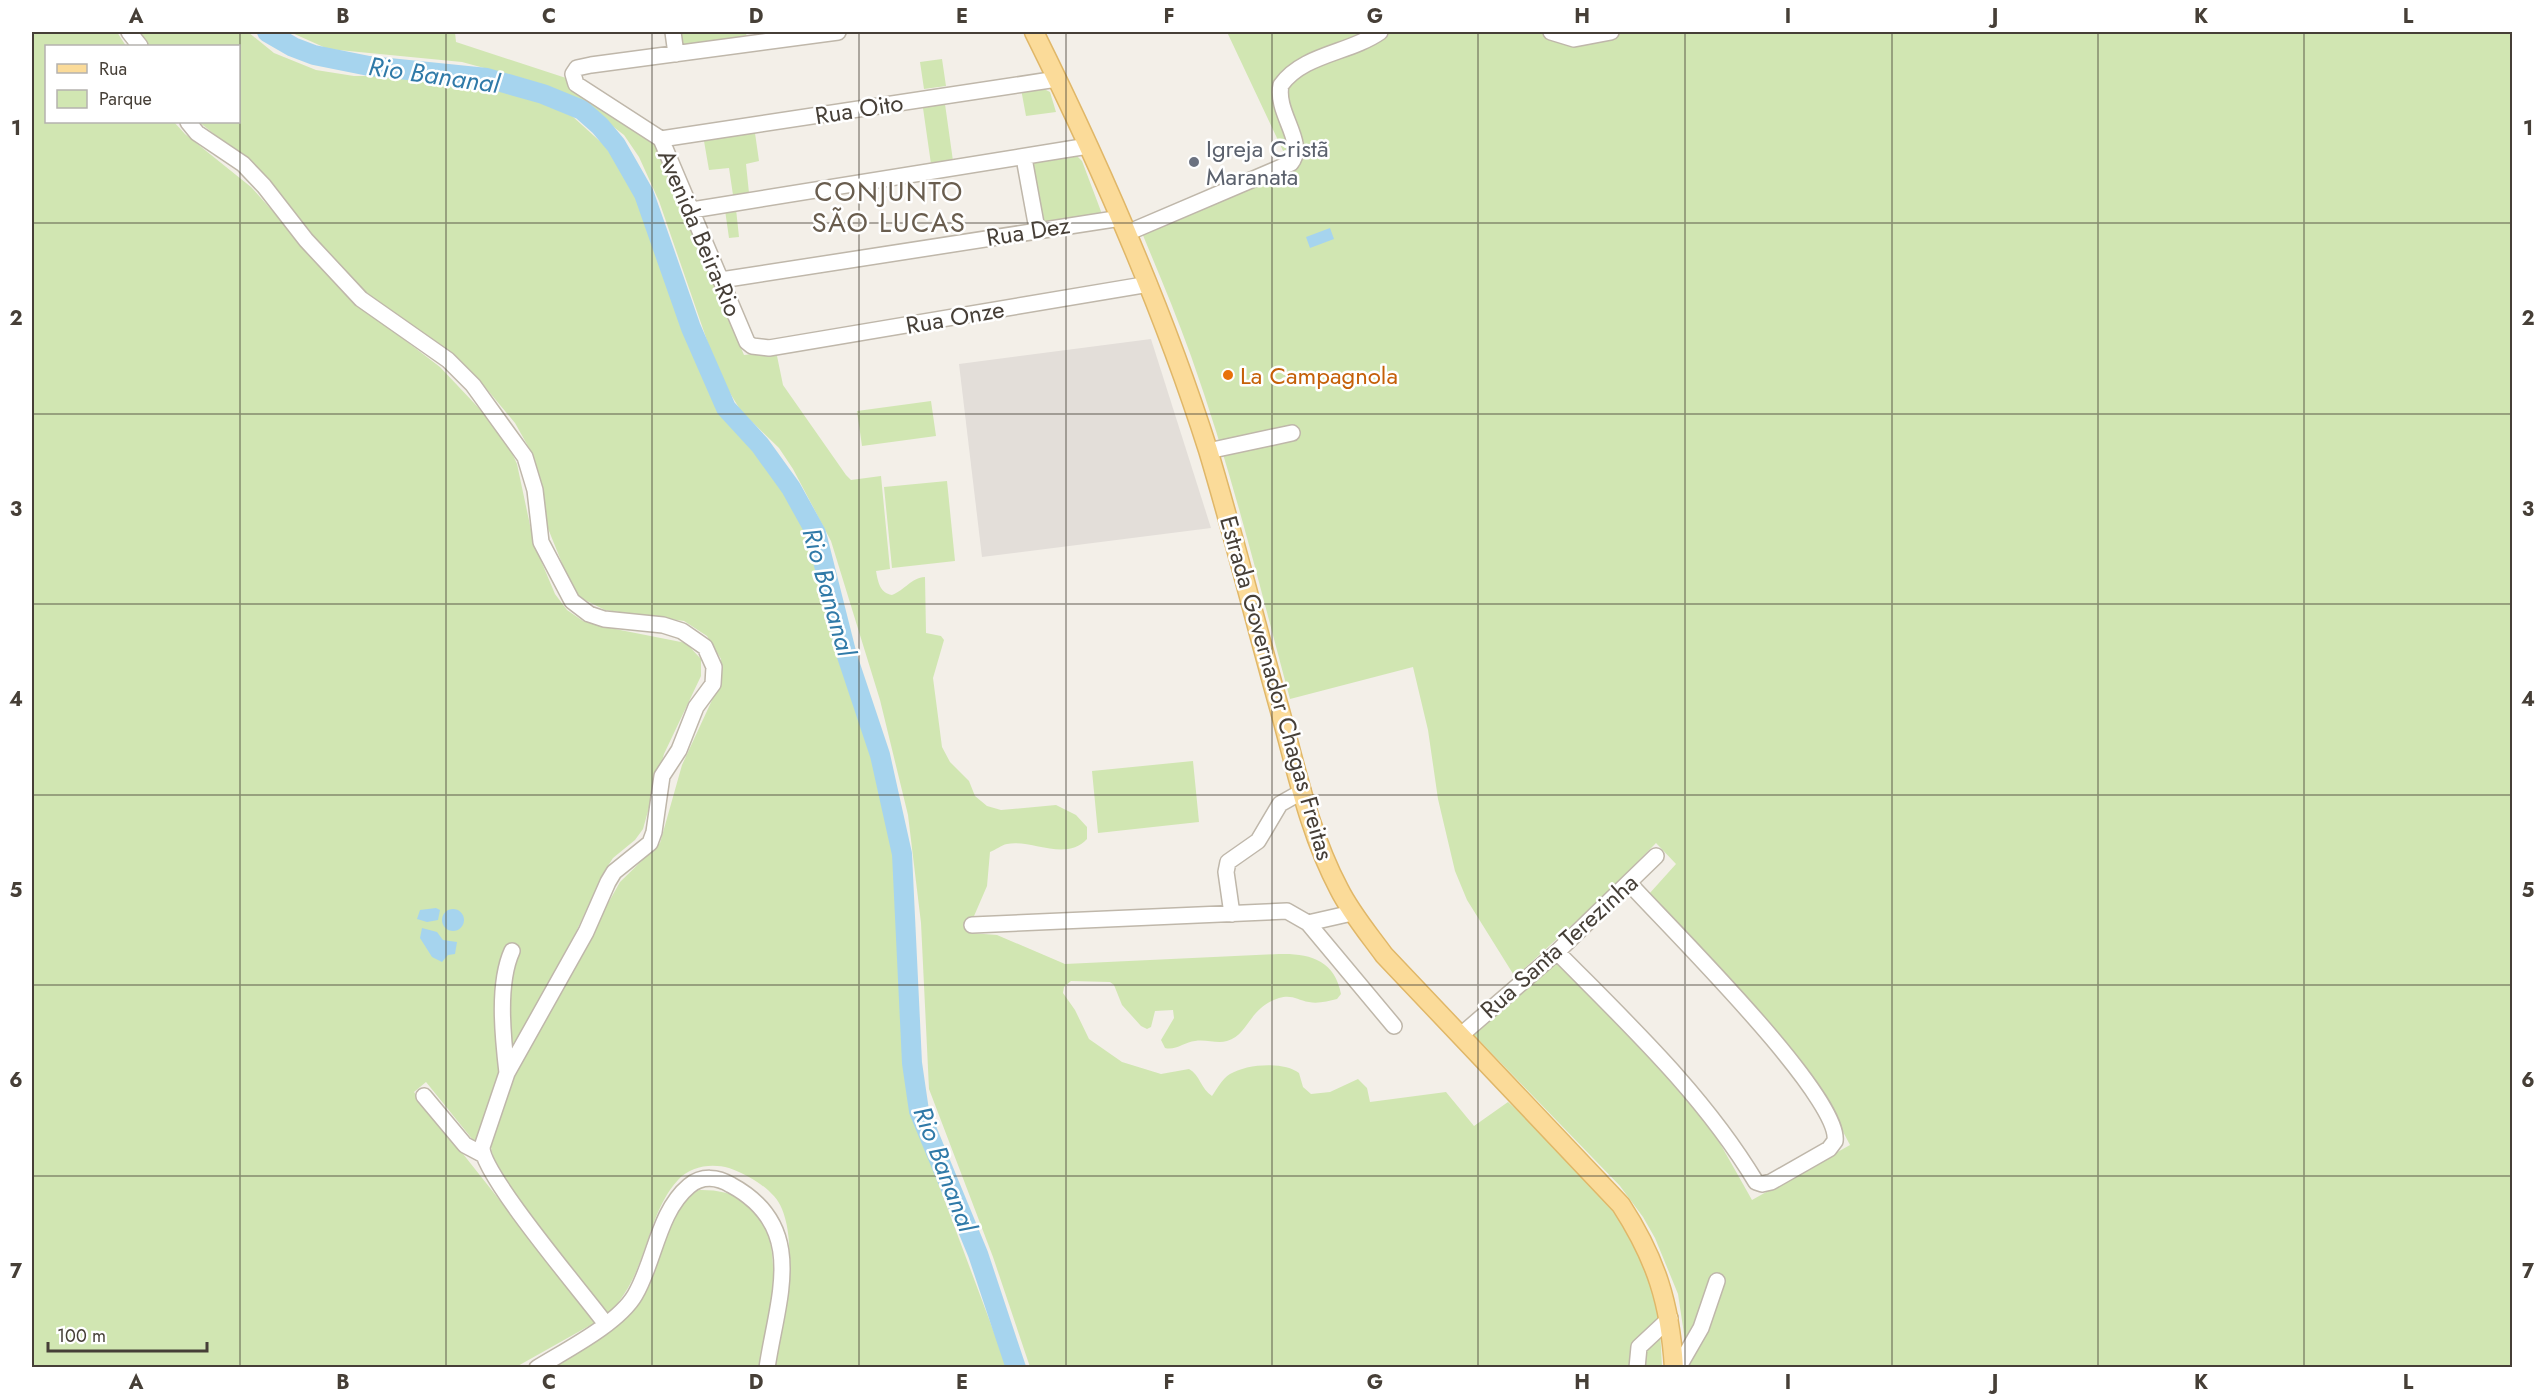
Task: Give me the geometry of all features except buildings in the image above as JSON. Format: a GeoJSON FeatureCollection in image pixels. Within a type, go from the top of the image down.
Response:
{"type":"FeatureCollection","features":[{"type":"Feature","properties":{"kind":"main road","name":"Estrada Governador Chagas Freitas"},"geometry":{"type":"LineString","coordinates":[[1034,32],[1058,80],[1149,284],[1208,451],[1302,791],[1327,865],[1352,913],[1384,955],[1621,1205],[1648,1250],[1670,1318],[1676,1368]]}},
{"type":"Feature","properties":{"kind":"street"},"geometry":{"type":"LineString","coordinates":[[129,32],[139,45]]}},
{"type":"Feature","properties":{"kind":"street"},"geometry":{"type":"LineString","coordinates":[[673,32],[676,54],[750,38],[838,32]]}},
{"type":"Feature","properties":{"kind":"street","name":"Rua Dez"},"geometry":{"type":"LineString","coordinates":[[721,280],[1037,229],[1124,225],[1291,163],[1296,152],[1296,143],[1280,104],[1281,85],[1297,69],[1380,32]]}},
{"type":"Feature","properties":{"kind":"street"},"geometry":{"type":"LineString","coordinates":[[1551,32],[1574,39],[1611,32]]}},
{"type":"Feature","properties":{"kind":"street","name":"Avenida Beira-Rio"},"geometry":{"type":"LineString","coordinates":[[676,54],[579,67],[573,74],[574,82],[661,139],[742,334],[752,346],[761,348]]}},
{"type":"Feature","properties":{"kind":"street","name":"Rua Oito"},"geometry":{"type":"LineString","coordinates":[[661,139],[1058,80]]}},
{"type":"Feature","properties":{"kind":"street"},"geometry":{"type":"LineString","coordinates":[[189,123],[197,133],[243,164],[264,186],[306,240],[361,299],[448,360],[473,385],[525,457],[536,490],[541,542],[572,601],[589,614],[604,619],[663,625],[682,631],[705,647],[710,657],[715,676],[696,707],[679,750],[662,776],[654,832],[650,843],[614,872],[586,932],[507,1073],[485,1136],[482,1154]]}},
{"type":"Feature","properties":{"kind":"street"},"geometry":{"type":"LineString","coordinates":[[692,210],[1088,146]]}},
{"type":"Feature","properties":{"kind":"street"},"geometry":{"type":"LineString","coordinates":[[1024,158],[1037,229]]}},
{"type":"Feature","properties":{"kind":"street","name":"Rua Onze"},"geometry":{"type":"LineString","coordinates":[[761,348],[1149,284]]}},
{"type":"Feature","properties":{"kind":"street"},"geometry":{"type":"LineString","coordinates":[[1208,451],[1292,433]]}},
{"type":"Feature","properties":{"kind":"street"},"geometry":{"type":"LineString","coordinates":[[1232,914],[1226,872],[1228,862],[1258,841],[1280,804],[1302,791]]}},
{"type":"Feature","properties":{"kind":"street","name":"Rua Santa Terezinha"},"geometry":{"type":"LineString","coordinates":[[1461,1035],[1557,952],[1656,856]]}},
{"type":"Feature","properties":{"kind":"street"},"geometry":{"type":"LineString","coordinates":[[1557,952],[1690,1089],[1714,1118],[1756,1182],[1762,1184],[1771,1182],[1829,1149],[1836,1133],[1811,1089],[1788,1056],[1629,884]]}},
{"type":"Feature","properties":{"kind":"street"},"geometry":{"type":"LineString","coordinates":[[972,925],[1232,914],[1276,910],[1296,914],[1308,923],[1394,1026]]}},
{"type":"Feature","properties":{"kind":"street"},"geometry":{"type":"LineString","coordinates":[[1308,923],[1352,913]]}},
{"type":"Feature","properties":{"kind":"street"},"geometry":{"type":"LineString","coordinates":[[507,1073],[503,1027],[506,969],[512,951]]}},
{"type":"Feature","properties":{"kind":"street"},"geometry":{"type":"LineString","coordinates":[[424,1096],[465,1145],[482,1154],[497,1182],[605,1323]]}},
{"type":"Feature","properties":{"kind":"street"},"geometry":{"type":"LineString","coordinates":[[537,1368],[605,1323],[635,1296],[665,1222],[683,1192],[698,1180],[706,1178],[723,1180],[761,1205],[769,1215],[779,1243],[783,1269],[782,1294],[767,1368]]}},
{"type":"Feature","properties":{"kind":"street"},"geometry":{"type":"LineString","coordinates":[[1676,1368],[1701,1328],[1717,1281]]}},
{"type":"Feature","properties":{"kind":"street"},"geometry":{"type":"LineString","coordinates":[[1637,1368],[1639,1347],[1670,1318]]}},
{"type":"Feature","properties":{"kind":"shaded area"},"geometry":{"type":"Polygon","coordinates":[[[1151,339],[1211,528],[982,557],[959,364],[1151,339]]]}},
{"type":"Feature","properties":{"kind":"green space"},"geometry":{"type":"Polygon","coordinates":[[[32,32],[117,32],[125,45],[45,45],[45,123],[175,123],[185,134],[251,187],[351,299],[440,367],[492,422],[507,442],[517,464],[534,544],[555,594],[567,610],[583,621],[600,626],[686,643],[701,659],[701,676],[664,754],[643,829],[635,840],[613,858],[604,872],[576,932],[524,1027],[477,1145],[426,1082],[414,1092],[596,1322],[516,1367],[32,1367],[32,32]]]}},
{"type":"Feature","properties":{"kind":"green space"},"geometry":{"type":"Polygon","coordinates":[[[140,32],[248,32],[274,53],[316,70],[354,76],[424,76],[506,90],[553,105],[571,115],[604,145],[622,168],[641,202],[682,322],[715,406],[755,452],[806,526],[820,565],[833,626],[872,760],[893,849],[902,1043],[910,1108],[1007,1367],[772,1367],[789,1267],[787,1227],[782,1209],[767,1189],[752,1179],[729,1168],[716,1166],[702,1167],[683,1175],[667,1195],[631,1282],[620,1300],[606,1316],[559,1257],[505,1181],[495,1161],[491,1145],[498,1112],[507,1090],[521,1058],[620,882],[660,843],[682,765],[719,685],[721,659],[707,636],[684,621],[605,610],[581,598],[572,588],[547,526],[529,448],[515,423],[480,381],[456,359],[431,338],[369,297],[321,250],[254,166],[200,123],[240,123],[240,45],[148,45],[140,32]]]}},
{"type":"Feature","properties":{"kind":"green space"},"geometry":{"type":"Polygon","coordinates":[[[290,32],[455,32],[456,42],[566,78],[653,139],[744,355],[776,351],[783,385],[846,475],[851,480],[881,476],[890,569],[876,571],[882,589],[892,595],[925,577],[926,633],[941,636],[944,640],[933,678],[942,747],[950,762],[969,781],[975,796],[987,806],[1001,810],[1056,805],[1076,815],[1087,827],[1087,839],[1079,846],[1069,849],[1016,843],[990,852],[987,886],[971,923],[971,933],[997,935],[1065,964],[1290,954],[1310,957],[1327,966],[1338,982],[1341,994],[1337,999],[1316,1003],[1291,997],[1279,998],[1261,1008],[1234,1038],[1223,1042],[1195,1041],[1172,1048],[1165,1048],[1161,1040],[1174,1018],[1173,1010],[1155,1011],[1151,1027],[1147,1029],[1141,1026],[1122,1005],[1114,985],[1110,982],[1071,981],[1064,987],[1063,993],[1075,1010],[1089,1039],[1122,1062],[1161,1074],[1189,1069],[1212,1096],[1230,1074],[1255,1066],[1275,1065],[1299,1073],[1303,1087],[1311,1094],[1330,1092],[1358,1079],[1367,1088],[1370,1102],[1446,1092],[1474,1126],[1508,1102],[1553,1143],[1596,1188],[1615,1212],[1631,1238],[1654,1294],[1659,1321],[1662,1367],[1030,1367],[993,1257],[929,1089],[921,923],[908,815],[880,700],[831,541],[793,469],[779,448],[741,411],[725,385],[712,355],[659,201],[639,157],[624,135],[602,118],[564,96],[525,79],[462,62],[328,49],[290,32]]]}},
{"type":"Feature","properties":{"kind":"green space"},"geometry":{"type":"Polygon","coordinates":[[[679,32],[746,32],[747,40],[681,47],[679,32]]]}},
{"type":"Feature","properties":{"kind":"green space"},"geometry":{"type":"Polygon","coordinates":[[[1227,32],[2512,32],[2512,1367],[1689,1367],[1678,1294],[1655,1238],[1643,1217],[1620,1186],[1471,1032],[1555,960],[1638,1042],[1713,1131],[1752,1200],[1850,1145],[1808,1075],[1784,1043],[1759,1012],[1649,894],[1676,864],[1656,843],[1604,896],[1515,977],[1467,900],[1455,871],[1438,799],[1428,730],[1413,667],[1290,699],[1219,441],[1185,340],[1142,233],[1293,172],[1227,32]]]}},
{"type":"Feature","properties":{"kind":"green space"},"geometry":{"type":"Polygon","coordinates":[[[942,59],[946,86],[924,89],[920,62],[942,59]]]}},
{"type":"Feature","properties":{"kind":"green space"},"geometry":{"type":"Polygon","coordinates":[[[1042,88],[1050,92],[1056,112],[1026,116],[1021,89],[1042,88]]]}},
{"type":"Feature","properties":{"kind":"green space"},"geometry":{"type":"Polygon","coordinates":[[[945,104],[953,161],[931,164],[923,108],[945,104]]]}},
{"type":"Feature","properties":{"kind":"green space"},"geometry":{"type":"Polygon","coordinates":[[[755,133],[759,161],[746,164],[749,193],[733,195],[729,168],[709,170],[704,141],[755,133]]]}},
{"type":"Feature","properties":{"kind":"green space"},"geometry":{"type":"Polygon","coordinates":[[[1076,155],[1082,161],[1102,214],[1039,224],[1028,162],[1076,155]]]}},
{"type":"Feature","properties":{"kind":"green space"},"geometry":{"type":"Polygon","coordinates":[[[736,209],[739,237],[729,238],[725,210],[736,209]]]}},
{"type":"Feature","properties":{"kind":"green space"},"geometry":{"type":"Polygon","coordinates":[[[931,401],[936,436],[862,446],[857,411],[931,401]]]}},
{"type":"Feature","properties":{"kind":"green space"},"geometry":{"type":"Polygon","coordinates":[[[947,481],[955,561],[892,568],[884,487],[947,481]]]}},
{"type":"Feature","properties":{"kind":"green space"},"geometry":{"type":"Polygon","coordinates":[[[1193,761],[1199,822],[1098,833],[1092,771],[1193,761]]]}},
{"type":"Feature","properties":{"kind":"green space"},"geometry":{"type":"Polygon","coordinates":[[[699,1190],[731,1194],[753,1208],[766,1229],[772,1254],[773,1283],[762,1367],[550,1368],[609,1330],[634,1307],[652,1277],[664,1242],[682,1204],[699,1190]]]}},
{"type":"Feature","properties":{"kind":"water"},"geometry":{"type":"Polygon","coordinates":[[[1330,228],[1334,239],[1310,248],[1306,237],[1330,228]]]}},
{"type":"Feature","properties":{"kind":"water"},"geometry":{"type":"Polygon","coordinates":[[[436,908],[440,910],[438,920],[427,922],[417,919],[420,910],[436,908]]]}},
{"type":"Feature","properties":{"kind":"water"},"geometry":{"type":"Polygon","coordinates":[[[453,909],[461,912],[464,920],[461,928],[453,931],[445,928],[442,920],[445,912],[453,909]]]}},
{"type":"Feature","properties":{"kind":"water"},"geometry":{"type":"Polygon","coordinates":[[[422,928],[437,932],[443,940],[457,942],[455,954],[448,955],[442,962],[432,957],[420,938],[422,928]]]}},
{"type":"Feature","properties":{"kind":"waterway","name":"Rio Bananal"},"geometry":{"type":"LineString","coordinates":[[267,32],[293,47],[314,55],[369,66],[487,78],[543,94],[582,110],[616,145],[644,194],[691,328],[726,408],[760,445],[791,488],[816,533],[847,656],[880,755],[902,854],[912,1063],[919,1111],[978,1254],[1016,1368]]}},
{"type":"Feature","properties":{"kind":"place","name":"Igreja Cristã Maranata"},"geometry":{"type":"Point","coordinates":[1194,162]}},
{"type":"Feature","properties":{"kind":"place","name":"La Campagnola"},"geometry":{"type":"Point","coordinates":[1228,375]}},
{"type":"Feature","properties":{"kind":"district","name":"CONJUNTO SÃO LUCAS"},"geometry":{"type":"Point","coordinates":[889,206]}}]}
